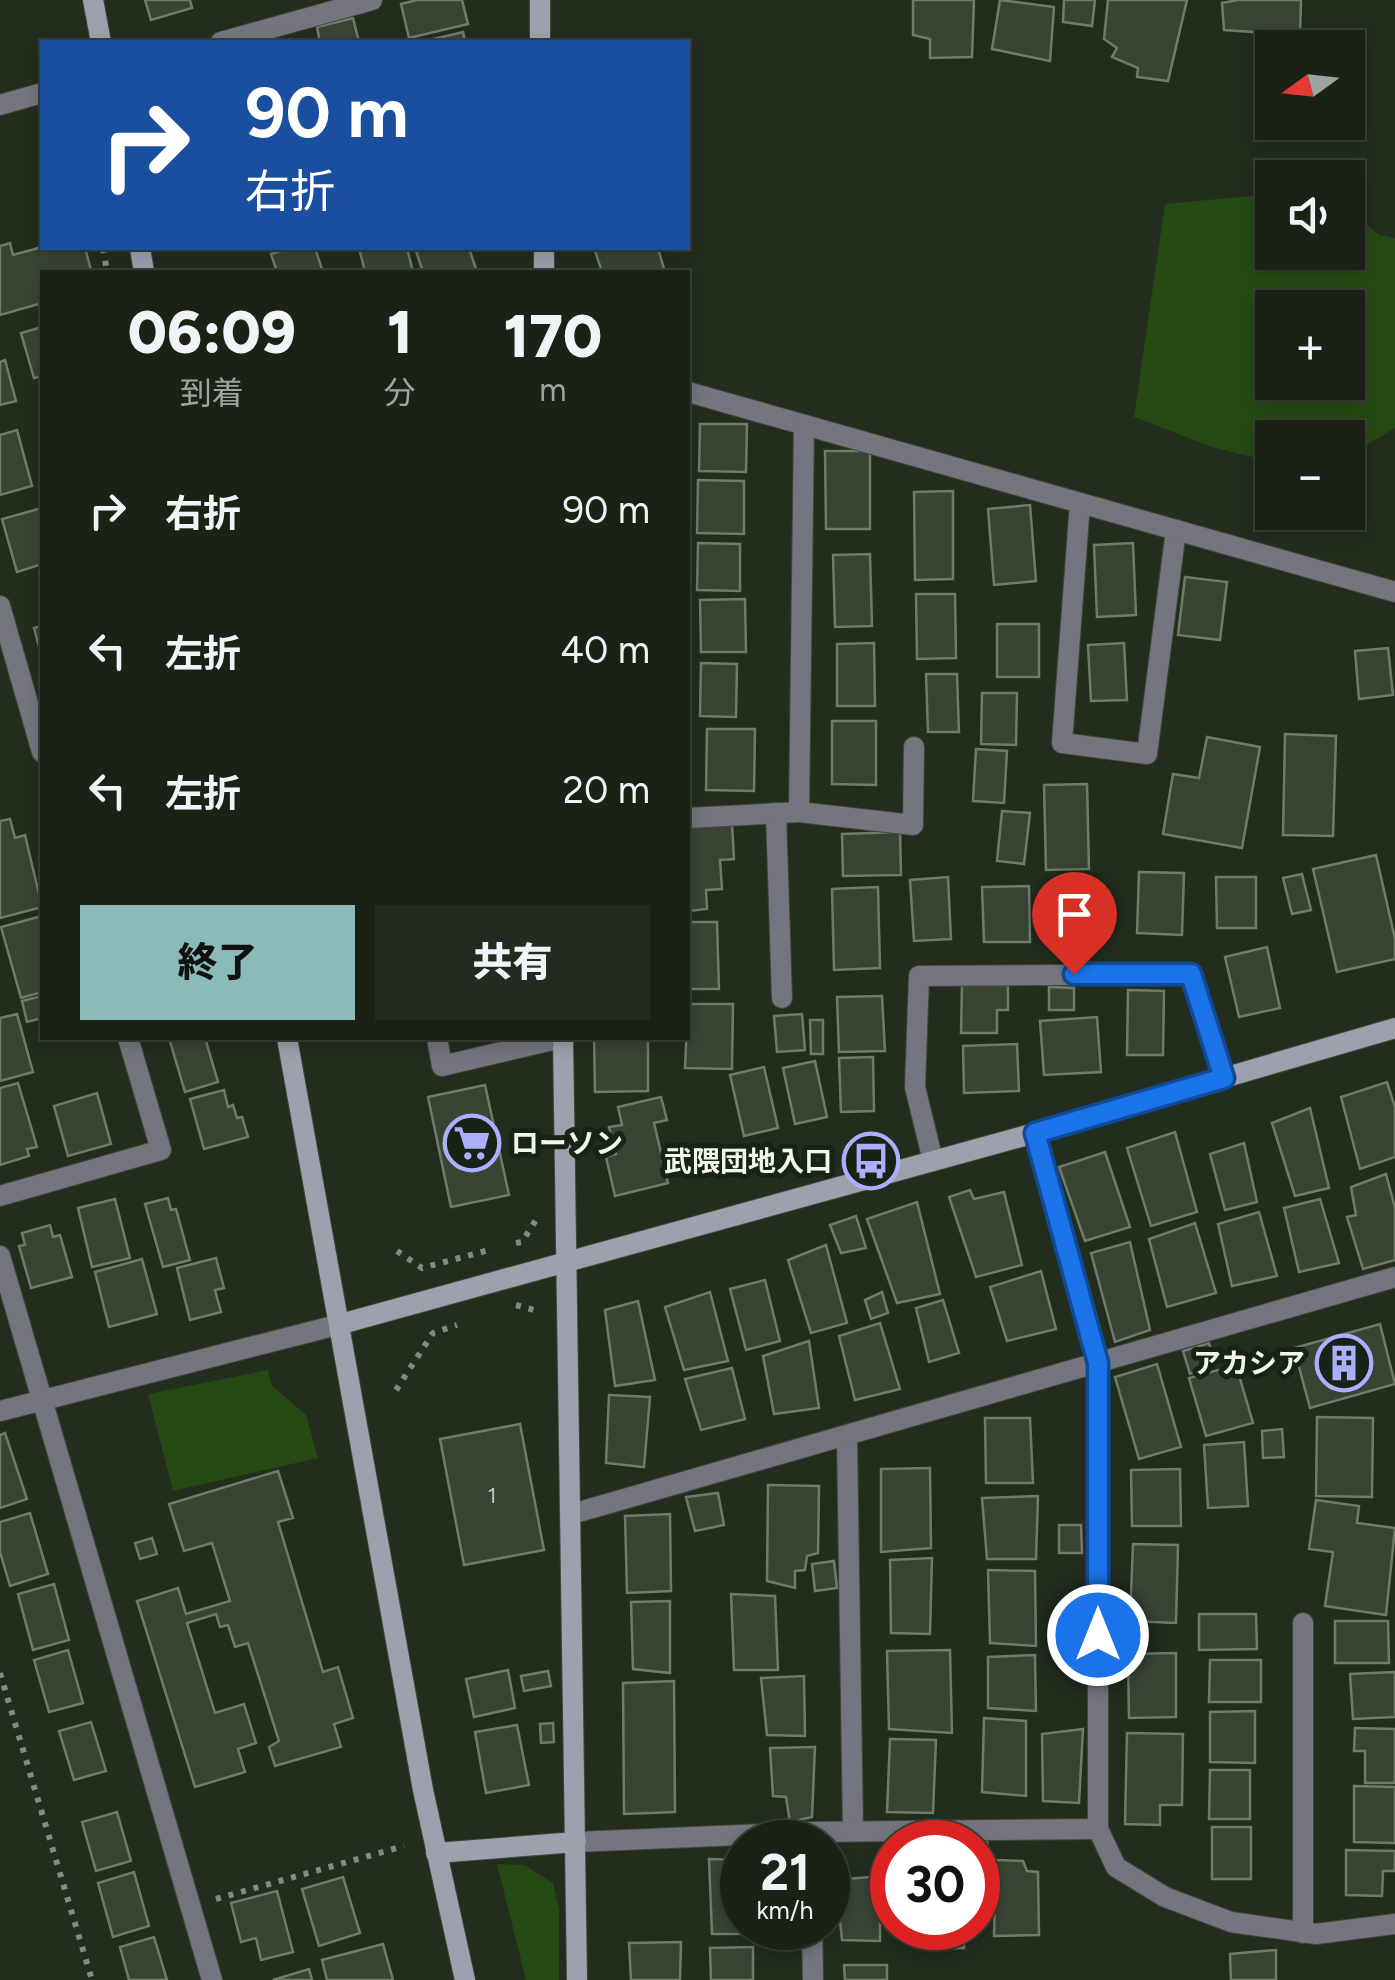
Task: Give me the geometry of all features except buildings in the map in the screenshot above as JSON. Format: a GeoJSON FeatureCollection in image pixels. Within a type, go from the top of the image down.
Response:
{"type":"FeatureCollection","features":[{"type":"Feature","properties":{"kind":"street"},"geometry":{"type":"LineString","coordinates":[[94,0],[102,40]]}},
{"type":"Feature","properties":{"kind":"street"},"geometry":{"type":"LineString","coordinates":[[228,40],[372,0]]}},
{"type":"Feature","properties":{"kind":"street"},"geometry":{"type":"LineString","coordinates":[[540,0],[540,40]]}},
{"type":"Feature","properties":{"kind":"street"},"geometry":{"type":"LineString","coordinates":[[0,105],[40,94]]}},
{"type":"Feature","properties":{"kind":"street"},"geometry":{"type":"LineString","coordinates":[[690,393],[1395,592]]}},
{"type":"Feature","properties":{"kind":"street"},"geometry":{"type":"LineString","coordinates":[[800,812],[804,425]]}},
{"type":"Feature","properties":{"kind":"street"},"geometry":{"type":"LineString","coordinates":[[1080,504],[1062,743],[1147,754],[1176,530]]}},
{"type":"Feature","properties":{"kind":"street"},"geometry":{"type":"LineString","coordinates":[[0,606],[40,745]]}},
{"type":"Feature","properties":{"kind":"street"},"geometry":{"type":"LineString","coordinates":[[690,818],[800,812],[913,825],[914,747]]}},
{"type":"Feature","properties":{"kind":"street"},"geometry":{"type":"LineString","coordinates":[[776,813],[782,998]]}},
{"type":"Feature","properties":{"kind":"street"},"geometry":{"type":"LineString","coordinates":[[933,1161],[915,1087],[919,976],[1191,974],[1224,1078]]}},
{"type":"Feature","properties":{"kind":"street"},"geometry":{"type":"LineString","coordinates":[[0,1411],[341,1324],[1035,1133],[1395,1028]]}},
{"type":"Feature","properties":{"kind":"street"},"geometry":{"type":"LineString","coordinates":[[0,1196],[161,1150],[129,1040]]}},
{"type":"Feature","properties":{"kind":"street"},"geometry":{"type":"LineString","coordinates":[[287,1040],[436,1853],[464,1980]]}},
{"type":"Feature","properties":{"kind":"street"},"geometry":{"type":"LineString","coordinates":[[437,1040],[442,1066],[553,1040]]}},
{"type":"Feature","properties":{"kind":"street"},"geometry":{"type":"LineString","coordinates":[[562,1040],[577,1980]]}},
{"type":"Feature","properties":{"kind":"street"},"geometry":{"type":"LineString","coordinates":[[1035,1133],[1098,1363],[1098,1829],[1116,1867],[1165,1897],[1230,1922],[1303,1933],[1395,1924]]}},
{"type":"Feature","properties":{"kind":"street"},"geometry":{"type":"LineString","coordinates":[[0,1256],[212,1980]]}},
{"type":"Feature","properties":{"kind":"street"},"geometry":{"type":"LineString","coordinates":[[572,1514],[847,1438],[1395,1277]]}},
{"type":"Feature","properties":{"kind":"street"},"geometry":{"type":"LineString","coordinates":[[847,1438],[854,1831]]}},
{"type":"Feature","properties":{"kind":"street"},"geometry":{"type":"LineString","coordinates":[[1302,1623],[1303,1933]]}},
{"type":"Feature","properties":{"kind":"street"},"geometry":{"type":"LineString","coordinates":[[850,1832],[1098,1829]]}},
{"type":"Feature","properties":{"kind":"street"},"geometry":{"type":"LineString","coordinates":[[436,1853],[576,1842],[720,1839]]}},
{"type":"Feature","properties":{"kind":"street"},"geometry":{"type":"LineString","coordinates":[[812,1950],[813,1980]]}},
{"type":"Feature","properties":{"kind":"path"},"geometry":{"type":"LineString","coordinates":[[501,1310],[518,1305],[535,1314],[568,1307]]}},
{"type":"Feature","properties":{"kind":"path"},"geometry":{"type":"LineString","coordinates":[[396,1390],[433,1332],[467,1322]]}},
{"type":"Feature","properties":{"kind":"path"},"geometry":{"type":"LineString","coordinates":[[0,1674],[92,1980]]}},
{"type":"Feature","properties":{"kind":"path"},"geometry":{"type":"LineString","coordinates":[[190,1906],[404,1846]]}},
{"type":"Feature","properties":{"kind":"green space"},"geometry":{"type":"Polygon","coordinates":[[[1255,196],[1255,270],[1365,270],[1365,224],[1379,235],[1395,238],[1395,428],[1365,446],[1365,420],[1255,420],[1255,458],[1212,447],[1134,417],[1165,204],[1255,196]]]}},
{"type":"Feature","properties":{"kind":"green space"},"geometry":{"type":"Polygon","coordinates":[[[268,1370],[271,1385],[306,1415],[318,1458],[173,1491],[148,1394],[268,1370]]]}},
{"type":"Feature","properties":{"kind":"green space"},"geometry":{"type":"Polygon","coordinates":[[[497,1864],[524,1865],[553,1883],[559,1909],[559,1980],[526,1980],[497,1864]]]}},
{"type":"Feature","properties":{"kind":"place","name":"ローソン"},"geometry":{"type":"Point","coordinates":[472,1143]}},
{"type":"Feature","properties":{"kind":"place","name":"武隈団地入口"},"geometry":{"type":"Point","coordinates":[871,1161]}},
{"type":"Feature","properties":{"kind":"place","name":"アカシア"},"geometry":{"type":"Point","coordinates":[1344,1363]}},
{"type":"Feature","properties":{"kind":"route"},"geometry":{"type":"LineString","coordinates":[[1074,974],[1191,974],[1224,1078],[1035,1133],[1098,1363],[1098,1635]]}}]}
